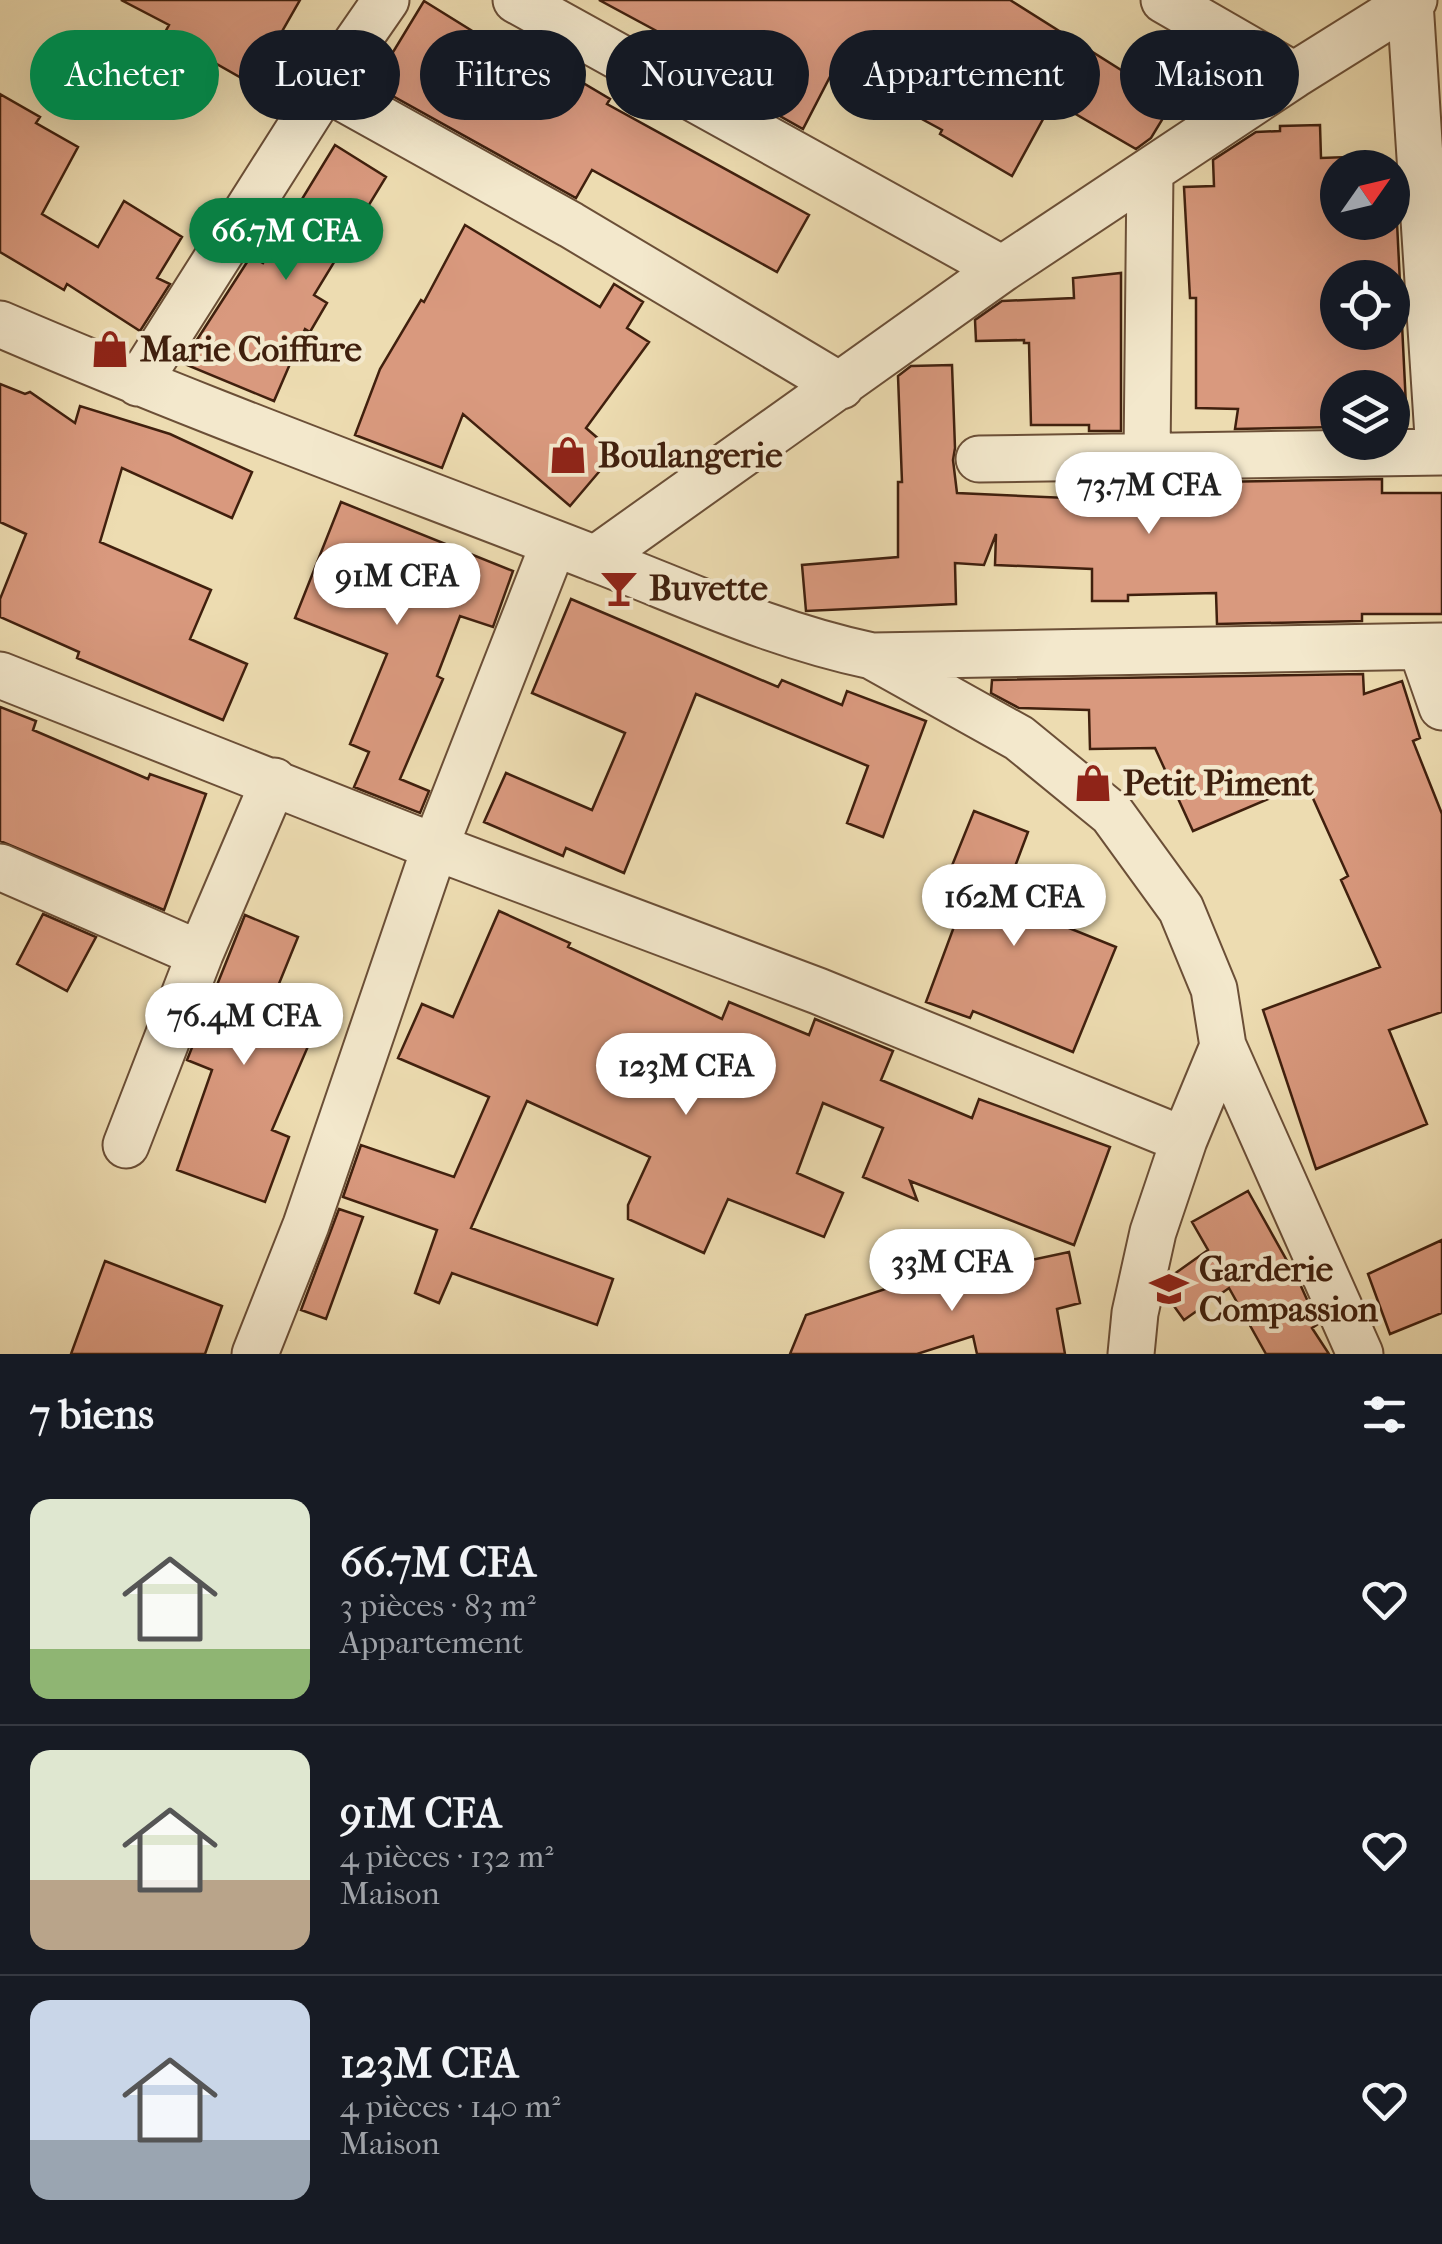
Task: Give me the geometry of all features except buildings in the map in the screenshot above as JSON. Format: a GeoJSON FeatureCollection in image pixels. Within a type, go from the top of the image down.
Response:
{"type":"FeatureCollection","features":[{"type":"Feature","properties":{"kind":"street"},"geometry":{"type":"LineString","coordinates":[[365,30],[386,0]]}},
{"type":"Feature","properties":{"kind":"street"},"geometry":{"type":"LineString","coordinates":[[516,0],[1002,269]]}},
{"type":"Feature","properties":{"kind":"street"},"geometry":{"type":"LineString","coordinates":[[1164,0],[1216,30]]}},
{"type":"Feature","properties":{"kind":"street"},"geometry":{"type":"LineString","coordinates":[[978,459],[1441,452],[1412,1],[1299,72]]}},
{"type":"Feature","properties":{"kind":"street"},"geometry":{"type":"LineString","coordinates":[[138,384],[305,120]]}},
{"type":"Feature","properties":{"kind":"street"},"geometry":{"type":"LineString","coordinates":[[382,120],[571,225],[841,386]]}},
{"type":"Feature","properties":{"kind":"street"},"geometry":{"type":"LineString","coordinates":[[255,1354],[306,1225],[435,847],[575,551],[841,386],[1002,269],[1226,120]]}},
{"type":"Feature","properties":{"kind":"street"},"geometry":{"type":"LineString","coordinates":[[1147,457],[1150,171]]}},
{"type":"Feature","properties":{"kind":"street"},"geometry":{"type":"LineString","coordinates":[[0,324],[138,384],[575,551],[715,610],[838,649],[872,656],[1431,646],[1442,708]]}},
{"type":"Feature","properties":{"kind":"street"},"geometry":{"type":"LineString","coordinates":[[872,656],[1019,738],[1112,814],[1181,909],[1214,990],[1223,1046],[1360,1354]]}},
{"type":"Feature","properties":{"kind":"street"},"geometry":{"type":"LineString","coordinates":[[0,675],[435,847],[785,978],[1184,1140]]}},
{"type":"Feature","properties":{"kind":"street"},"geometry":{"type":"LineString","coordinates":[[126,1145],[200,954],[274,781]]}},
{"type":"Feature","properties":{"kind":"street"},"geometry":{"type":"LineString","coordinates":[[0,867],[200,954]]}},
{"type":"Feature","properties":{"kind":"street"},"geometry":{"type":"LineString","coordinates":[[1131,1354],[1135,1313],[1153,1232],[1184,1140],[1223,1046]]}},
{"type":"Feature","properties":{"kind":"place","name":"Marie Coiffure"},"geometry":{"type":"Point","coordinates":[110,349]}},
{"type":"Feature","properties":{"kind":"place","name":"Boulangerie"},"geometry":{"type":"Point","coordinates":[568,455]}},
{"type":"Feature","properties":{"kind":"place","name":"Buvette"},"geometry":{"type":"Point","coordinates":[619,588]}},
{"type":"Feature","properties":{"kind":"place","name":"Petit Piment"},"geometry":{"type":"Point","coordinates":[1093,783]}},
{"type":"Feature","properties":{"kind":"place","name":"Garderie Compassion"},"geometry":{"type":"Point","coordinates":[1169,1289]}}]}
